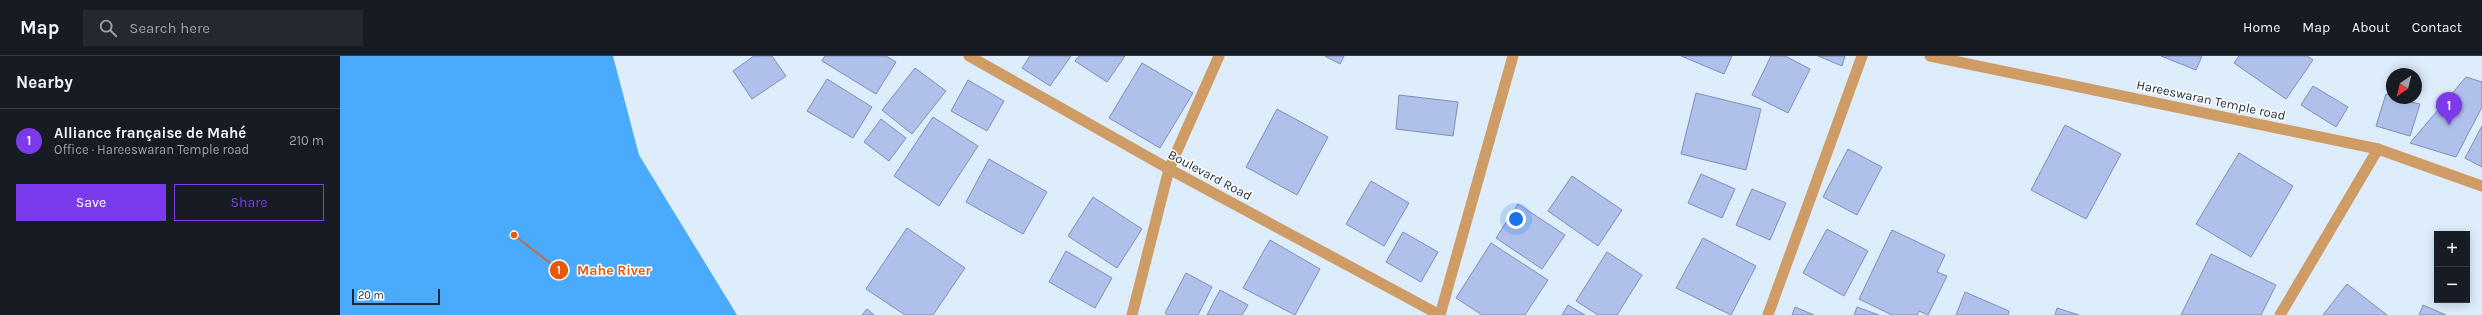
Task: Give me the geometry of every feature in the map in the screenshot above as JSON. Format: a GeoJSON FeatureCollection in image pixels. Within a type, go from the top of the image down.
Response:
{"type":"FeatureCollection","features":[{"type":"Feature","properties":{"kind":"street","name":"Boulevard Road"},"geometry":{"type":"LineString","coordinates":[[969,56],[1169,169],[1440,315]]}},
{"type":"Feature","properties":{"kind":"street"},"geometry":{"type":"LineString","coordinates":[[1132,315],[1169,169],[1219,56]]}},
{"type":"Feature","properties":{"kind":"street"},"geometry":{"type":"LineString","coordinates":[[1440,315],[1514,56]]}},
{"type":"Feature","properties":{"kind":"street"},"geometry":{"type":"LineString","coordinates":[[1768,315],[1862,56]]}},
{"type":"Feature","properties":{"kind":"street","name":"Hareeswaran Temple road"},"geometry":{"type":"LineString","coordinates":[[1930,56],[2378,149],[2482,186]]}},
{"type":"Feature","properties":{"kind":"street"},"geometry":{"type":"LineString","coordinates":[[2280,315],[2378,149]]}},
{"type":"Feature","properties":{"kind":"water"},"geometry":{"type":"Polygon","coordinates":[[[340,56],[613,56],[639,155],[737,315],[340,315],[340,56]]]}},
{"type":"Feature","properties":{"kind":"building"},"geometry":{"type":"Polygon","coordinates":[[[754,56],[772,56],[786,76],[752,99],[733,71],[754,56]]]}},
{"type":"Feature","properties":{"kind":"building"},"geometry":{"type":"Polygon","coordinates":[[[825,56],[886,56],[896,62],[876,94],[822,61],[825,56]]]}},
{"type":"Feature","properties":{"kind":"building"},"geometry":{"type":"Polygon","coordinates":[[[1030,56],[1071,56],[1050,86],[1022,68],[1030,56]]]}},
{"type":"Feature","properties":{"kind":"building"},"geometry":{"type":"Polygon","coordinates":[[[1079,56],[1125,56],[1107,82],[1075,61],[1079,56]]]}},
{"type":"Feature","properties":{"kind":"building"},"geometry":{"type":"Polygon","coordinates":[[[1325,56],[1344,56],[1340,64],[1325,56]]]}},
{"type":"Feature","properties":{"kind":"building"},"geometry":{"type":"Polygon","coordinates":[[[1681,56],[1732,56],[1724,74],[1681,56]]]}},
{"type":"Feature","properties":{"kind":"building"},"geometry":{"type":"Polygon","coordinates":[[[1771,56],[1785,56],[1810,69],[1788,113],[1752,95],[1771,56]]]}},
{"type":"Feature","properties":{"kind":"building"},"geometry":{"type":"Polygon","coordinates":[[[1818,56],[1845,56],[1842,66],[1818,56]]]}},
{"type":"Feature","properties":{"kind":"building"},"geometry":{"type":"Polygon","coordinates":[[[2161,56],[2202,56],[2196,70],[2161,56]]]}},
{"type":"Feature","properties":{"kind":"building"},"geometry":{"type":"Polygon","coordinates":[[[2239,56],[2307,56],[2313,60],[2286,99],[2234,63],[2239,56]]]}},
{"type":"Feature","properties":{"kind":"building"},"geometry":{"type":"Polygon","coordinates":[[[1142,63],[1193,93],[1160,148],[1109,118],[1142,63]]]}},
{"type":"Feature","properties":{"kind":"building"},"geometry":{"type":"Polygon","coordinates":[[[915,68],[946,91],[912,134],[882,110],[915,68]]]}},
{"type":"Feature","properties":{"kind":"building"},"geometry":{"type":"Polygon","coordinates":[[[2466,77],[2482,82],[2482,107],[2456,157],[2410,143],[2466,77]]]}},
{"type":"Feature","properties":{"kind":"building"},"geometry":{"type":"Polygon","coordinates":[[[827,79],[872,107],[853,138],[807,111],[827,79]]]}},
{"type":"Feature","properties":{"kind":"building"},"geometry":{"type":"Polygon","coordinates":[[[968,80],[1004,101],[987,131],[951,111],[968,80]]]}},
{"type":"Feature","properties":{"kind":"building"},"geometry":{"type":"Polygon","coordinates":[[[2313,86],[2348,107],[2336,127],[2301,105],[2313,86]]]}},
{"type":"Feature","properties":{"kind":"building"},"geometry":{"type":"Polygon","coordinates":[[[1696,93],[1761,109],[1746,170],[1681,154],[1696,93]]]}},
{"type":"Feature","properties":{"kind":"building"},"geometry":{"type":"Polygon","coordinates":[[[2386,94],[2386,104],[2420,104],[2410,136],[2376,126],[2386,94]]]}},
{"type":"Feature","properties":{"kind":"building"},"geometry":{"type":"Polygon","coordinates":[[[1399,95],[1458,102],[1453,136],[1396,129],[1399,95]]]}},
{"type":"Feature","properties":{"kind":"building"},"geometry":{"type":"Polygon","coordinates":[[[1277,109],[1328,137],[1297,195],[1246,167],[1277,109]]]}},
{"type":"Feature","properties":{"kind":"building"},"geometry":{"type":"Polygon","coordinates":[[[933,117],[978,146],[939,206],[894,176],[933,117]]]}},
{"type":"Feature","properties":{"kind":"building"},"geometry":{"type":"Polygon","coordinates":[[[881,119],[906,138],[889,161],[864,142],[881,119]]]}},
{"type":"Feature","properties":{"kind":"building"},"geometry":{"type":"Polygon","coordinates":[[[2065,125],[2121,154],[2086,219],[2031,190],[2065,125]]]}},
{"type":"Feature","properties":{"kind":"building"},"geometry":{"type":"Polygon","coordinates":[[[2482,126],[2482,167],[2465,158],[2482,126]]]}},
{"type":"Feature","properties":{"kind":"building"},"geometry":{"type":"Polygon","coordinates":[[[1848,149],[1882,167],[1857,215],[1823,197],[1848,149]]]}},
{"type":"Feature","properties":{"kind":"building"},"geometry":{"type":"Polygon","coordinates":[[[2239,153],[2293,186],[2251,257],[2196,224],[2239,153]]]}},
{"type":"Feature","properties":{"kind":"building"},"geometry":{"type":"Polygon","coordinates":[[[989,159],[1047,192],[1023,234],[966,202],[989,159]]]}},
{"type":"Feature","properties":{"kind":"building"},"geometry":{"type":"Polygon","coordinates":[[[1701,174],[1735,189],[1722,218],[1688,203],[1701,174]]]}},
{"type":"Feature","properties":{"kind":"building"},"geometry":{"type":"Polygon","coordinates":[[[1572,176],[1622,210],[1598,246],[1548,211],[1572,176]]]}},
{"type":"Feature","properties":{"kind":"building"},"geometry":{"type":"Polygon","coordinates":[[[1371,181],[1409,203],[1384,246],[1346,224],[1371,181]]]}},
{"type":"Feature","properties":{"kind":"building"},"geometry":{"type":"Polygon","coordinates":[[[1752,189],[1786,203],[1770,240],[1736,225],[1752,189]]]}},
{"type":"Feature","properties":{"kind":"building"},"geometry":{"type":"Polygon","coordinates":[[[1093,197],[1142,229],[1117,268],[1068,236],[1093,197]]]}},
{"type":"Feature","properties":{"kind":"building"},"geometry":{"type":"Polygon","coordinates":[[[1518,204],[1565,235],[1542,269],[1496,238],[1518,204]]]}},
{"type":"Feature","properties":{"kind":"building"},"geometry":{"type":"Polygon","coordinates":[[[907,228],[965,268],[933,315],[905,315],[866,289],[907,228]]]}},
{"type":"Feature","properties":{"kind":"building"},"geometry":{"type":"Polygon","coordinates":[[[1827,229],[1868,251],[1844,296],[1803,273],[1827,229]]]}},
{"type":"Feature","properties":{"kind":"building"},"geometry":{"type":"Polygon","coordinates":[[[1892,230],[1945,255],[1937,272],[1947,276],[1928,315],[1919,311],[1917,315],[1892,315],[1859,299],[1892,230]]]}},
{"type":"Feature","properties":{"kind":"building"},"geometry":{"type":"Polygon","coordinates":[[[1403,232],[1438,252],[1421,282],[1386,262],[1403,232]]]}},
{"type":"Feature","properties":{"kind":"building"},"geometry":{"type":"Polygon","coordinates":[[[1703,238],[1756,266],[1731,315],[1676,288],[1703,238]]]}},
{"type":"Feature","properties":{"kind":"building"},"geometry":{"type":"Polygon","coordinates":[[[1270,240],[1320,269],[1295,315],[1243,288],[1270,240]]]}},
{"type":"Feature","properties":{"kind":"building"},"geometry":{"type":"Polygon","coordinates":[[[1491,243],[1548,280],[1525,315],[1482,315],[1456,298],[1491,243]]]}},
{"type":"Feature","properties":{"kind":"building"},"geometry":{"type":"Polygon","coordinates":[[[1066,251],[1112,278],[1095,308],[1049,282],[1066,251]]]}},
{"type":"Feature","properties":{"kind":"building"},"geometry":{"type":"Polygon","coordinates":[[[1607,252],[1642,275],[1617,315],[1598,315],[1576,301],[1607,252]]]}},
{"type":"Feature","properties":{"kind":"building"},"geometry":{"type":"Polygon","coordinates":[[[2211,254],[2276,285],[2261,315],[2181,315],[2211,254]]]}},
{"type":"Feature","properties":{"kind":"building"},"geometry":{"type":"Polygon","coordinates":[[[1186,273],[1212,287],[1198,315],[1169,315],[1165,313],[1186,273]]]}},
{"type":"Feature","properties":{"kind":"building"},"geometry":{"type":"Polygon","coordinates":[[[2347,284],[2387,315],[2323,315],[2347,284]]]}},
{"type":"Feature","properties":{"kind":"building"},"geometry":{"type":"Polygon","coordinates":[[[1220,290],[1248,305],[1242,315],[1207,315],[1220,290]]]}},
{"type":"Feature","properties":{"kind":"building"},"geometry":{"type":"Polygon","coordinates":[[[1965,292],[2009,311],[2008,315],[1956,315],[1965,292]]]}},
{"type":"Feature","properties":{"kind":"building"},"geometry":{"type":"Polygon","coordinates":[[[1568,305],[1585,315],[1562,315],[1568,305]]]}},
{"type":"Feature","properties":{"kind":"building"},"geometry":{"type":"Polygon","coordinates":[[[2423,305],[2446,315],[2419,315],[2423,305]]]}},
{"type":"Feature","properties":{"kind":"building"},"geometry":{"type":"Polygon","coordinates":[[[1795,307],[1814,315],[1792,315],[1795,307]]]}},
{"type":"Feature","properties":{"kind":"building"},"geometry":{"type":"Polygon","coordinates":[[[1857,307],[1879,315],[1854,315],[1857,307]]]}},
{"type":"Feature","properties":{"kind":"building"},"geometry":{"type":"Polygon","coordinates":[[[2057,308],[2079,315],[2055,315],[2057,308]]]}},
{"type":"Feature","properties":{"kind":"building"},"geometry":{"type":"Polygon","coordinates":[[[867,309],[874,315],[862,315],[867,309]]]}},
{"type":"Feature","properties":{"kind":"place","name":"Alliance française de Mahé"},"geometry":{"type":"Point","coordinates":[2449,125]}},
{"type":"Feature","properties":{"kind":"place","name":"Mahe River"},"geometry":{"type":"Point","coordinates":[514,235]}}]}
